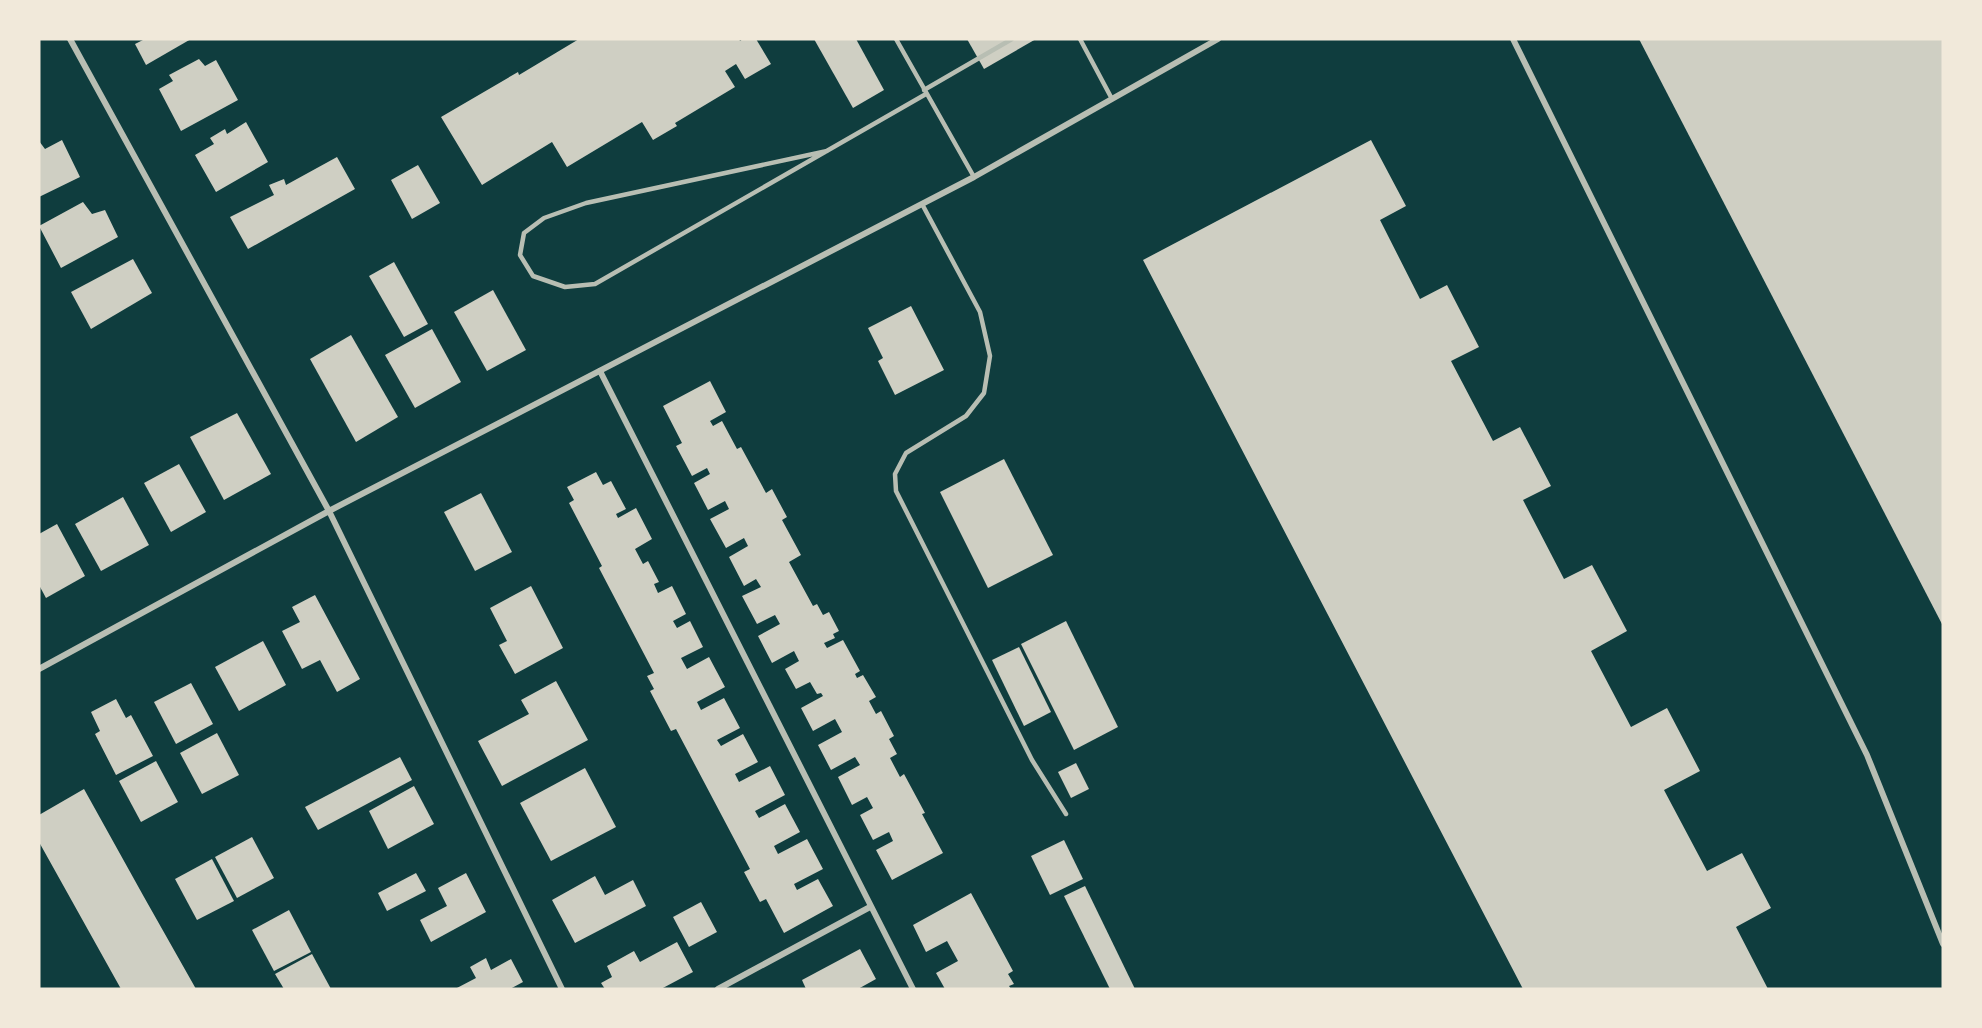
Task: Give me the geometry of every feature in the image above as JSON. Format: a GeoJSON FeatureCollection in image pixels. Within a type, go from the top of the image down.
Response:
{"type":"FeatureCollection","features":[{"type":"Feature","properties":{"kind":"street"},"geometry":{"type":"LineString","coordinates":[[70,39],[329,511],[562,989]]}},
{"type":"Feature","properties":{"kind":"street"},"geometry":{"type":"LineString","coordinates":[[39,669],[329,511],[974,177],[1218,39]]}},
{"type":"Feature","properties":{"kind":"street"},"geometry":{"type":"LineString","coordinates":[[1513,39],[1867,755],[1943,944]]}},
{"type":"Feature","properties":{"kind":"street"},"geometry":{"type":"LineString","coordinates":[[600,371],[912,989]]}},
{"type":"Feature","properties":{"kind":"street"},"geometry":{"type":"LineString","coordinates":[[718,989],[870,908]]}},
{"type":"Feature","properties":{"kind":"lane"},"geometry":{"type":"LineString","coordinates":[[896,39],[974,177]]}},
{"type":"Feature","properties":{"kind":"lane"},"geometry":{"type":"LineString","coordinates":[[827,151],[586,203],[544,218],[524,233],[520,255],[533,276],[565,287],[595,284],[827,151],[1012,39]]}},
{"type":"Feature","properties":{"kind":"lane"},"geometry":{"type":"LineString","coordinates":[[1080,39],[1112,99]]}},
{"type":"Feature","properties":{"kind":"lane"},"geometry":{"type":"LineString","coordinates":[[922,204],[980,312],[990,356],[984,393],[966,416],[906,453],[895,474],[896,491],[1032,760],[1066,814]]}},
{"type":"Feature","properties":{"kind":"building"},"geometry":{"type":"Polygon","coordinates":[[[145,39],[191,39],[146,65],[135,44],[145,39]]]}},
{"type":"Feature","properties":{"kind":"building"},"geometry":{"type":"Polygon","coordinates":[[[579,39],[739,39],[740,41],[756,39],[771,64],[745,79],[736,64],[725,71],[735,87],[675,123],[677,126],[653,140],[642,122],[567,167],[552,142],[482,185],[441,117],[518,72],[519,75],[579,39]]]}},
{"type":"Feature","properties":{"kind":"building"},"geometry":{"type":"Polygon","coordinates":[[[814,39],[856,39],[884,90],[853,108],[814,39]]]}},
{"type":"Feature","properties":{"kind":"building"},"geometry":{"type":"Polygon","coordinates":[[[967,39],[1036,39],[984,69],[967,39]]]}},
{"type":"Feature","properties":{"kind":"building"},"geometry":{"type":"Polygon","coordinates":[[[1639,39],[1943,39],[1943,626],[1639,39]]]}},
{"type":"Feature","properties":{"kind":"building"},"geometry":{"type":"Polygon","coordinates":[[[199,59],[205,66],[216,60],[238,100],[181,131],[159,89],[173,81],[169,75],[199,59]]]}},
{"type":"Feature","properties":{"kind":"building"},"geometry":{"type":"Polygon","coordinates":[[[246,122],[268,162],[216,192],[195,155],[214,144],[210,138],[225,129],[227,134],[246,122]]]}},
{"type":"Feature","properties":{"kind":"building"},"geometry":{"type":"Polygon","coordinates":[[[62,140],[80,177],[39,197],[39,141],[45,149],[62,140]]]}},
{"type":"Feature","properties":{"kind":"building"},"geometry":{"type":"Polygon","coordinates":[[[1371,140],[1406,206],[1380,220],[1420,299],[1447,285],[1479,347],[1451,361],[1493,441],[1520,427],[1551,486],[1523,500],[1564,579],[1592,565],[1627,631],[1591,651],[1631,727],[1667,708],[1700,771],[1664,790],[1707,871],[1742,853],[1771,908],[1736,927],[1768,989],[1523,989],[1143,260],[1371,140]]]}},
{"type":"Feature","properties":{"kind":"building"},"geometry":{"type":"Polygon","coordinates":[[[337,157],[355,189],[248,249],[230,217],[274,195],[269,185],[284,179],[286,185],[337,157]]]}},
{"type":"Feature","properties":{"kind":"building"},"geometry":{"type":"Polygon","coordinates":[[[418,165],[440,203],[412,219],[391,180],[418,165]]]}},
{"type":"Feature","properties":{"kind":"building"},"geometry":{"type":"Polygon","coordinates":[[[83,202],[92,214],[105,210],[118,237],[61,268],[39,226],[83,202]]]}},
{"type":"Feature","properties":{"kind":"building"},"geometry":{"type":"Polygon","coordinates":[[[133,259],[152,293],[91,329],[71,292],[133,259]]]}},
{"type":"Feature","properties":{"kind":"building"},"geometry":{"type":"Polygon","coordinates":[[[394,262],[428,324],[404,337],[369,276],[394,262]]]}},
{"type":"Feature","properties":{"kind":"building"},"geometry":{"type":"Polygon","coordinates":[[[493,290],[526,350],[487,371],[454,312],[493,290]]]}},
{"type":"Feature","properties":{"kind":"building"},"geometry":{"type":"Polygon","coordinates":[[[911,306],[944,370],[895,395],[878,361],[883,358],[868,328],[911,306]]]}},
{"type":"Feature","properties":{"kind":"building"},"geometry":{"type":"Polygon","coordinates":[[[432,329],[461,382],[415,408],[385,355],[432,329]]]}},
{"type":"Feature","properties":{"kind":"building"},"geometry":{"type":"Polygon","coordinates":[[[351,335],[398,417],[356,442],[310,359],[351,335]]]}},
{"type":"Feature","properties":{"kind":"building"},"geometry":{"type":"Polygon","coordinates":[[[710,381],[726,412],[710,421],[713,426],[722,421],[737,449],[741,447],[766,493],[772,489],[787,517],[782,520],[801,555],[789,562],[813,606],[817,604],[823,615],[829,612],[839,631],[833,634],[835,638],[824,643],[827,648],[843,640],[860,671],[855,674],[857,678],[863,675],[876,697],[869,701],[876,714],[881,711],[894,736],[889,739],[897,754],[890,758],[900,777],[904,774],[943,853],[892,880],[876,850],[893,841],[889,832],[873,840],[860,815],[873,808],[867,797],[852,805],[838,777],[860,765],[855,757],[831,770],[818,745],[842,732],[835,719],[813,731],[801,708],[823,696],[821,693],[817,694],[810,682],[796,689],[785,669],[799,661],[794,651],[772,663],[758,636],[780,624],[775,615],[757,624],[742,596],[761,587],[756,579],[744,586],[729,557],[748,546],[744,538],[726,548],[710,519],[729,509],[725,501],[708,510],[694,483],[710,474],[707,468],[692,476],[676,446],[682,443],[663,406],[710,381]]]}},
{"type":"Feature","properties":{"kind":"building"},"geometry":{"type":"Polygon","coordinates":[[[237,413],[271,474],[224,500],[190,437],[237,413]]]}},
{"type":"Feature","properties":{"kind":"building"},"geometry":{"type":"Polygon","coordinates":[[[1004,459],[1053,555],[988,588],[940,492],[1004,459]]]}},
{"type":"Feature","properties":{"kind":"building"},"geometry":{"type":"Polygon","coordinates":[[[179,464],[206,512],[171,532],[144,483],[179,464]]]}},
{"type":"Feature","properties":{"kind":"building"},"geometry":{"type":"Polygon","coordinates":[[[596,472],[603,485],[611,481],[626,509],[616,514],[618,518],[636,508],[652,539],[635,549],[643,564],[648,561],[659,582],[654,584],[658,593],[672,586],[686,614],[673,621],[677,628],[690,621],[703,647],[681,658],[687,669],[709,657],[725,687],[697,702],[701,710],[724,698],[740,728],[717,740],[721,746],[743,734],[758,762],[735,774],[739,782],[770,766],[785,795],[755,811],[759,818],[785,804],[800,832],[774,846],[778,854],[807,839],[823,869],[794,884],[797,890],[818,879],[833,906],[784,933],[766,899],[760,902],[744,872],[750,869],[676,729],[671,731],[650,691],[654,689],[647,676],[654,673],[599,568],[602,566],[569,503],[574,500],[567,487],[596,472]]]}},
{"type":"Feature","properties":{"kind":"building"},"geometry":{"type":"Polygon","coordinates":[[[481,493],[512,552],[475,571],[444,512],[481,493]]]}},
{"type":"Feature","properties":{"kind":"building"},"geometry":{"type":"Polygon","coordinates":[[[123,497],[149,545],[101,571],[75,524],[123,497]]]}},
{"type":"Feature","properties":{"kind":"building"},"geometry":{"type":"Polygon","coordinates":[[[57,524],[85,576],[46,598],[39,585],[39,534],[57,524]]]}},
{"type":"Feature","properties":{"kind":"building"},"geometry":{"type":"Polygon","coordinates":[[[531,586],[563,648],[515,674],[499,645],[507,641],[490,608],[531,586]]]}},
{"type":"Feature","properties":{"kind":"building"},"geometry":{"type":"Polygon","coordinates":[[[315,595],[360,679],[337,692],[320,660],[302,669],[282,631],[300,622],[292,607],[315,595]]]}},
{"type":"Feature","properties":{"kind":"building"},"geometry":{"type":"Polygon","coordinates":[[[1066,621],[1118,727],[1074,750],[1021,644],[1066,621]]]}},
{"type":"Feature","properties":{"kind":"building"},"geometry":{"type":"Polygon","coordinates":[[[263,641],[286,685],[239,711],[215,667],[263,641]]]}},
{"type":"Feature","properties":{"kind":"building"},"geometry":{"type":"Polygon","coordinates":[[[1019,647],[1051,712],[1024,726],[992,660],[1019,647]]]}},
{"type":"Feature","properties":{"kind":"building"},"geometry":{"type":"Polygon","coordinates":[[[556,681],[588,740],[502,786],[478,741],[529,714],[521,700],[556,681]]]}},
{"type":"Feature","properties":{"kind":"building"},"geometry":{"type":"Polygon","coordinates":[[[191,683],[213,724],[176,744],[154,702],[191,683]]]}},
{"type":"Feature","properties":{"kind":"building"},"geometry":{"type":"Polygon","coordinates":[[[116,699],[126,718],[131,715],[153,756],[116,775],[95,734],[100,731],[91,712],[116,699]]]}},
{"type":"Feature","properties":{"kind":"building"},"geometry":{"type":"Polygon","coordinates":[[[217,733],[239,775],[202,794],[180,753],[217,733]]]}},
{"type":"Feature","properties":{"kind":"building"},"geometry":{"type":"Polygon","coordinates":[[[400,757],[412,780],[318,830],[305,807],[400,757]]]}},
{"type":"Feature","properties":{"kind":"building"},"geometry":{"type":"Polygon","coordinates":[[[156,761],[178,802],[141,822],[119,781],[156,761]]]}},
{"type":"Feature","properties":{"kind":"building"},"geometry":{"type":"Polygon","coordinates":[[[1076,763],[1089,789],[1071,798],[1058,772],[1076,763]]]}},
{"type":"Feature","properties":{"kind":"building"},"geometry":{"type":"Polygon","coordinates":[[[585,768],[616,827],[551,861],[520,803],[585,768]]]}},
{"type":"Feature","properties":{"kind":"building"},"geometry":{"type":"Polygon","coordinates":[[[414,786],[434,824],[388,849],[369,811],[414,786]]]}},
{"type":"Feature","properties":{"kind":"building"},"geometry":{"type":"Polygon","coordinates":[[[84,789],[196,989],[121,989],[39,842],[39,815],[84,789]]]}},
{"type":"Feature","properties":{"kind":"building"},"geometry":{"type":"Polygon","coordinates":[[[252,837],[274,878],[237,898],[215,857],[252,837]]]}},
{"type":"Feature","properties":{"kind":"building"},"geometry":{"type":"Polygon","coordinates":[[[1064,840],[1083,879],[1050,895],[1031,856],[1064,840]]]}},
{"type":"Feature","properties":{"kind":"building"},"geometry":{"type":"Polygon","coordinates":[[[212,859],[234,901],[197,920],[175,879],[212,859]]]}},
{"type":"Feature","properties":{"kind":"building"},"geometry":{"type":"Polygon","coordinates":[[[416,873],[426,891],[387,911],[378,893],[416,873]]]}},
{"type":"Feature","properties":{"kind":"building"},"geometry":{"type":"Polygon","coordinates":[[[466,873],[486,912],[431,942],[420,920],[447,906],[438,888],[466,873]]]}},
{"type":"Feature","properties":{"kind":"building"},"geometry":{"type":"Polygon","coordinates":[[[595,876],[605,895],[633,880],[646,906],[575,943],[552,900],[595,876]]]}},
{"type":"Feature","properties":{"kind":"building"},"geometry":{"type":"Polygon","coordinates":[[[1085,886],[1135,989],[1110,989],[1064,896],[1085,886]]]}},
{"type":"Feature","properties":{"kind":"building"},"geometry":{"type":"Polygon","coordinates":[[[971,893],[1013,971],[1008,974],[1014,984],[1009,986],[1011,989],[945,989],[936,973],[958,961],[947,941],[926,952],[913,925],[971,893]]]}},
{"type":"Feature","properties":{"kind":"building"},"geometry":{"type":"Polygon","coordinates":[[[701,902],[717,932],[689,947],[673,917],[701,902]]]}},
{"type":"Feature","properties":{"kind":"building"},"geometry":{"type":"Polygon","coordinates":[[[289,910],[311,952],[274,971],[252,930],[289,910]]]}},
{"type":"Feature","properties":{"kind":"building"},"geometry":{"type":"Polygon","coordinates":[[[677,942],[693,972],[661,989],[605,989],[601,983],[612,977],[607,966],[634,951],[640,962],[677,942]]]}},
{"type":"Feature","properties":{"kind":"building"},"geometry":{"type":"Polygon","coordinates":[[[860,949],[876,979],[858,989],[806,989],[802,980],[860,949]]]}},
{"type":"Feature","properties":{"kind":"building"},"geometry":{"type":"Polygon","coordinates":[[[312,954],[331,989],[284,989],[275,974],[312,954]]]}},
{"type":"Feature","properties":{"kind":"building"},"geometry":{"type":"Polygon","coordinates":[[[486,958],[491,970],[511,959],[523,982],[510,989],[455,989],[476,978],[470,967],[486,958]]]}}]}
